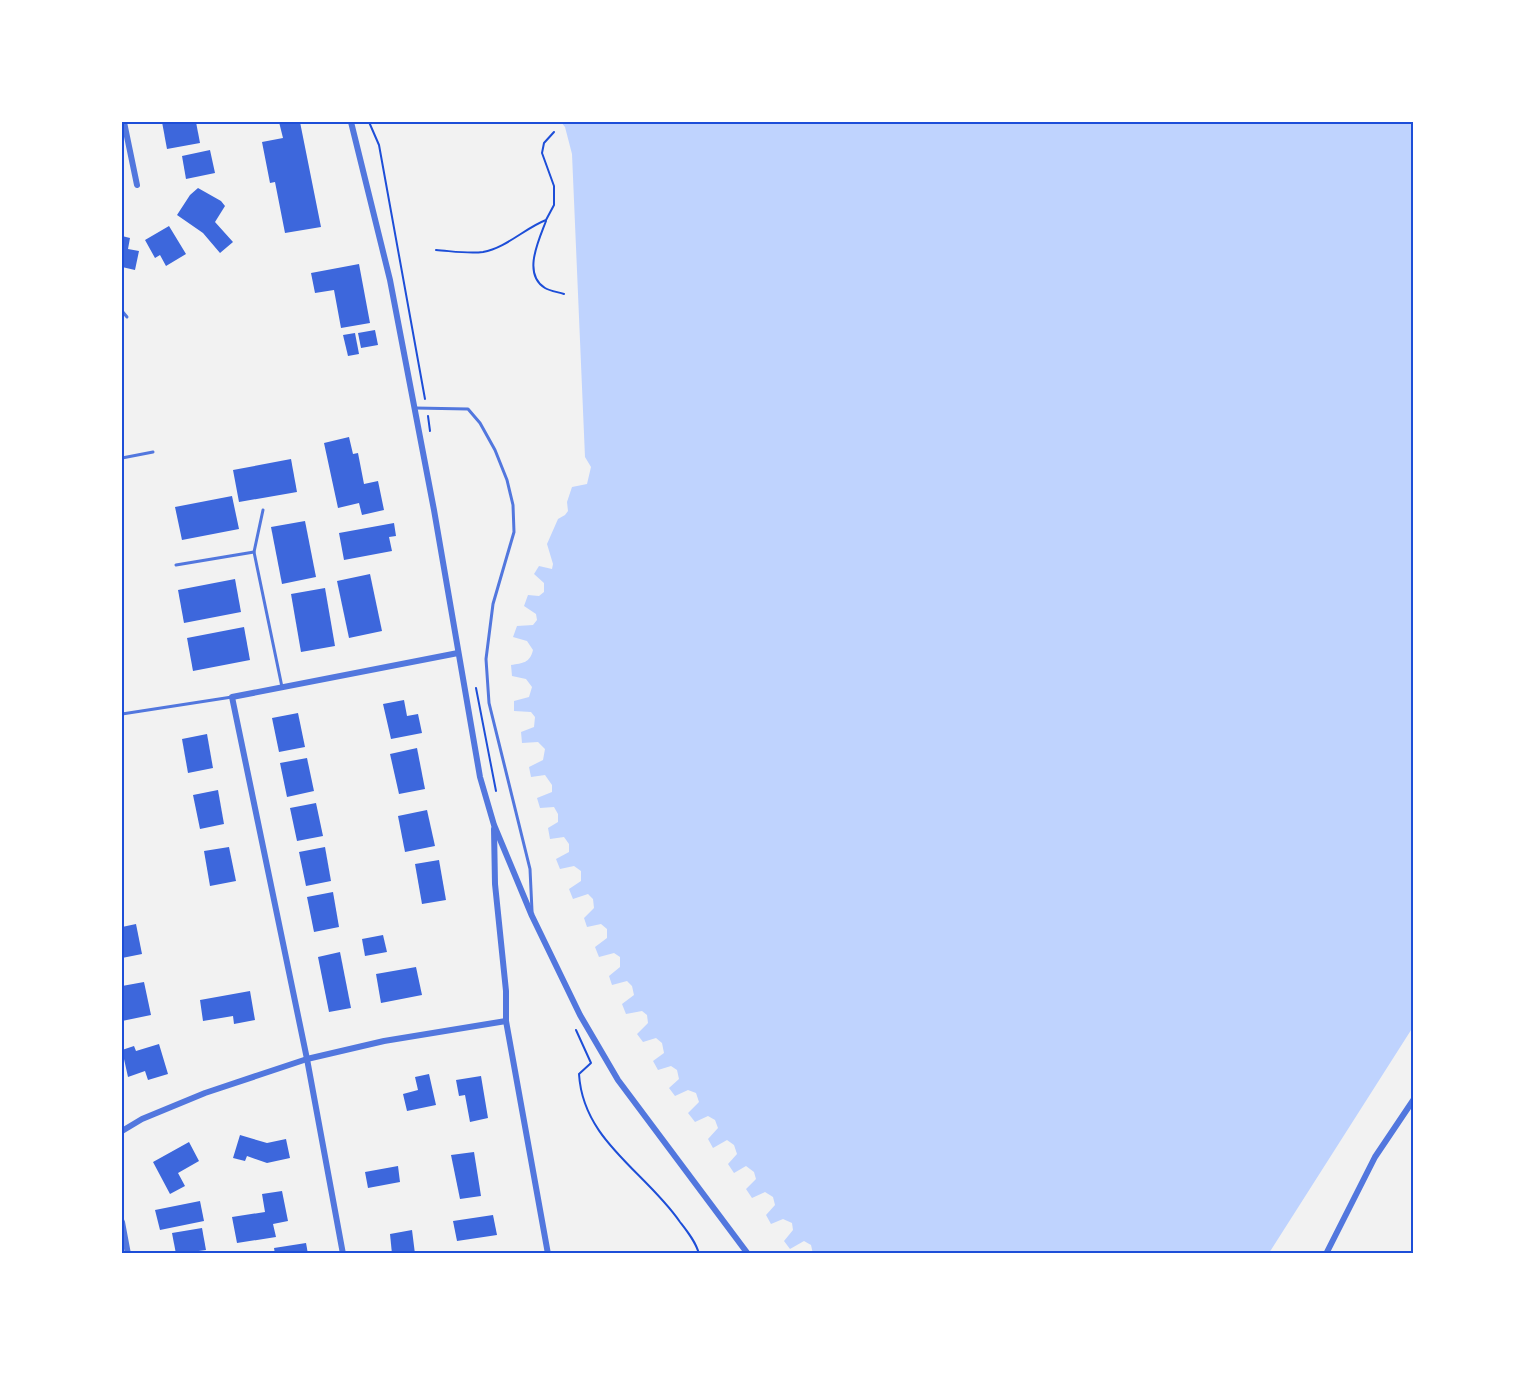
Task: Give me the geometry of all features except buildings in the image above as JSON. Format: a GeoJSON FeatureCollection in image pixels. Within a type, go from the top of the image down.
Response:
{"type":"FeatureCollection","features":[{"type":"Feature","properties":{"kind":"street"},"geometry":{"type":"LineString","coordinates":[[124,122],[137,185]]}},
{"type":"Feature","properties":{"kind":"street"},"geometry":{"type":"LineString","coordinates":[[351,122],[390,280],[434,510],[480,777],[494,825],[532,916],[580,1015],[618,1080],[748,1254]]}},
{"type":"Feature","properties":{"kind":"street"},"geometry":{"type":"LineString","coordinates":[[343,1254],[306,1059],[232,697],[458,653]]}},
{"type":"Feature","properties":{"kind":"street"},"geometry":{"type":"LineString","coordinates":[[494,825],[495,884],[506,991],[506,1022],[549,1254]]}},
{"type":"Feature","properties":{"kind":"street"},"geometry":{"type":"LineString","coordinates":[[122,1131],[142,1119],[205,1093],[306,1059],[384,1041],[506,1022]]}},
{"type":"Feature","properties":{"kind":"street"},"geometry":{"type":"LineString","coordinates":[[1326,1254],[1375,1157],[1413,1100]]}},
{"type":"Feature","properties":{"kind":"street"},"geometry":{"type":"LineString","coordinates":[[122,1222],[128,1254]]}},
{"type":"Feature","properties":{"kind":"lane"},"geometry":{"type":"LineString","coordinates":[[122,310],[127,317]]}},
{"type":"Feature","properties":{"kind":"lane"},"geometry":{"type":"LineString","coordinates":[[415,408],[468,409],[480,423],[495,450],[507,480],[513,505],[514,532],[493,604],[486,660],[489,704],[531,869],[532,916]]}},
{"type":"Feature","properties":{"kind":"lane"},"geometry":{"type":"LineString","coordinates":[[122,458],[153,452]]}},
{"type":"Feature","properties":{"kind":"lane"},"geometry":{"type":"LineString","coordinates":[[263,510],[254,552],[282,687]]}},
{"type":"Feature","properties":{"kind":"lane"},"geometry":{"type":"LineString","coordinates":[[176,565],[254,552]]}},
{"type":"Feature","properties":{"kind":"lane"},"geometry":{"type":"LineString","coordinates":[[122,714],[232,697]]}},
{"type":"Feature","properties":{"kind":"path"},"geometry":{"type":"LineString","coordinates":[[369,122],[379,145],[430,431]]}},
{"type":"Feature","properties":{"kind":"path"},"geometry":{"type":"LineString","coordinates":[[554,132],[544,143],[542,153],[554,186],[554,205],[546,220],[534,255],[533,270],[538,282],[546,289],[564,294]]}},
{"type":"Feature","properties":{"kind":"path"},"geometry":{"type":"LineString","coordinates":[[435,250],[483,252],[495,248],[546,220]]}},
{"type":"Feature","properties":{"kind":"path"},"geometry":{"type":"LineString","coordinates":[[475,682],[497,795]]}},
{"type":"Feature","properties":{"kind":"path"},"geometry":{"type":"LineString","coordinates":[[572,1021],[591,1063],[579,1074],[586,1108],[594,1125],[616,1152],[667,1203],[692,1239],[699,1254]]}},
{"type":"Feature","properties":{"kind":"water"},"geometry":{"type":"Polygon","coordinates":[[[561,122],[1413,122],[1413,1027],[1269,1253],[813,1254],[811,1245],[804,1241],[790,1249],[784,1241],[793,1230],[792,1223],[783,1219],[771,1224],[766,1215],[775,1205],[773,1197],[765,1192],[752,1198],[746,1189],[756,1179],[754,1172],[746,1166],[734,1173],[728,1164],[737,1154],[734,1145],[727,1140],[713,1148],[708,1139],[718,1128],[715,1120],[708,1116],[695,1122],[688,1113],[699,1102],[696,1093],[688,1090],[675,1096],[669,1088],[679,1079],[677,1070],[671,1066],[658,1070],[653,1061],[664,1053],[662,1043],[656,1038],[643,1042],[637,1034],[648,1023],[647,1015],[642,1011],[626,1014],[622,1004],[634,995],[632,986],[627,981],[612,985],[609,976],[620,967],[620,957],[614,953],[599,957],[595,947],[607,938],[607,929],[601,924],[587,927],[584,918],[594,908],[593,899],[588,894],[573,899],[569,889],[581,881],[581,871],[574,866],[560,869],[556,859],[569,852],[569,844],[564,837],[550,839],[548,828],[558,822],[558,814],[554,807],[540,808],[537,798],[552,792],[552,785],[545,775],[531,777],[529,767],[543,760],[545,749],[538,742],[522,743],[521,732],[534,727],[535,717],[531,712],[514,711],[514,701],[529,697],[532,687],[526,679],[512,676],[511,665],[528,660],[533,650],[527,641],[513,637],[517,626],[533,625],[537,620],[536,614],[524,606],[528,595],[539,596],[544,592],[544,583],[534,574],[539,566],[552,569],[553,564],[547,544],[558,519],[568,511],[567,502],[572,487],[587,484],[591,467],[585,457],[572,154],[565,127],[561,122]]]}}]}
